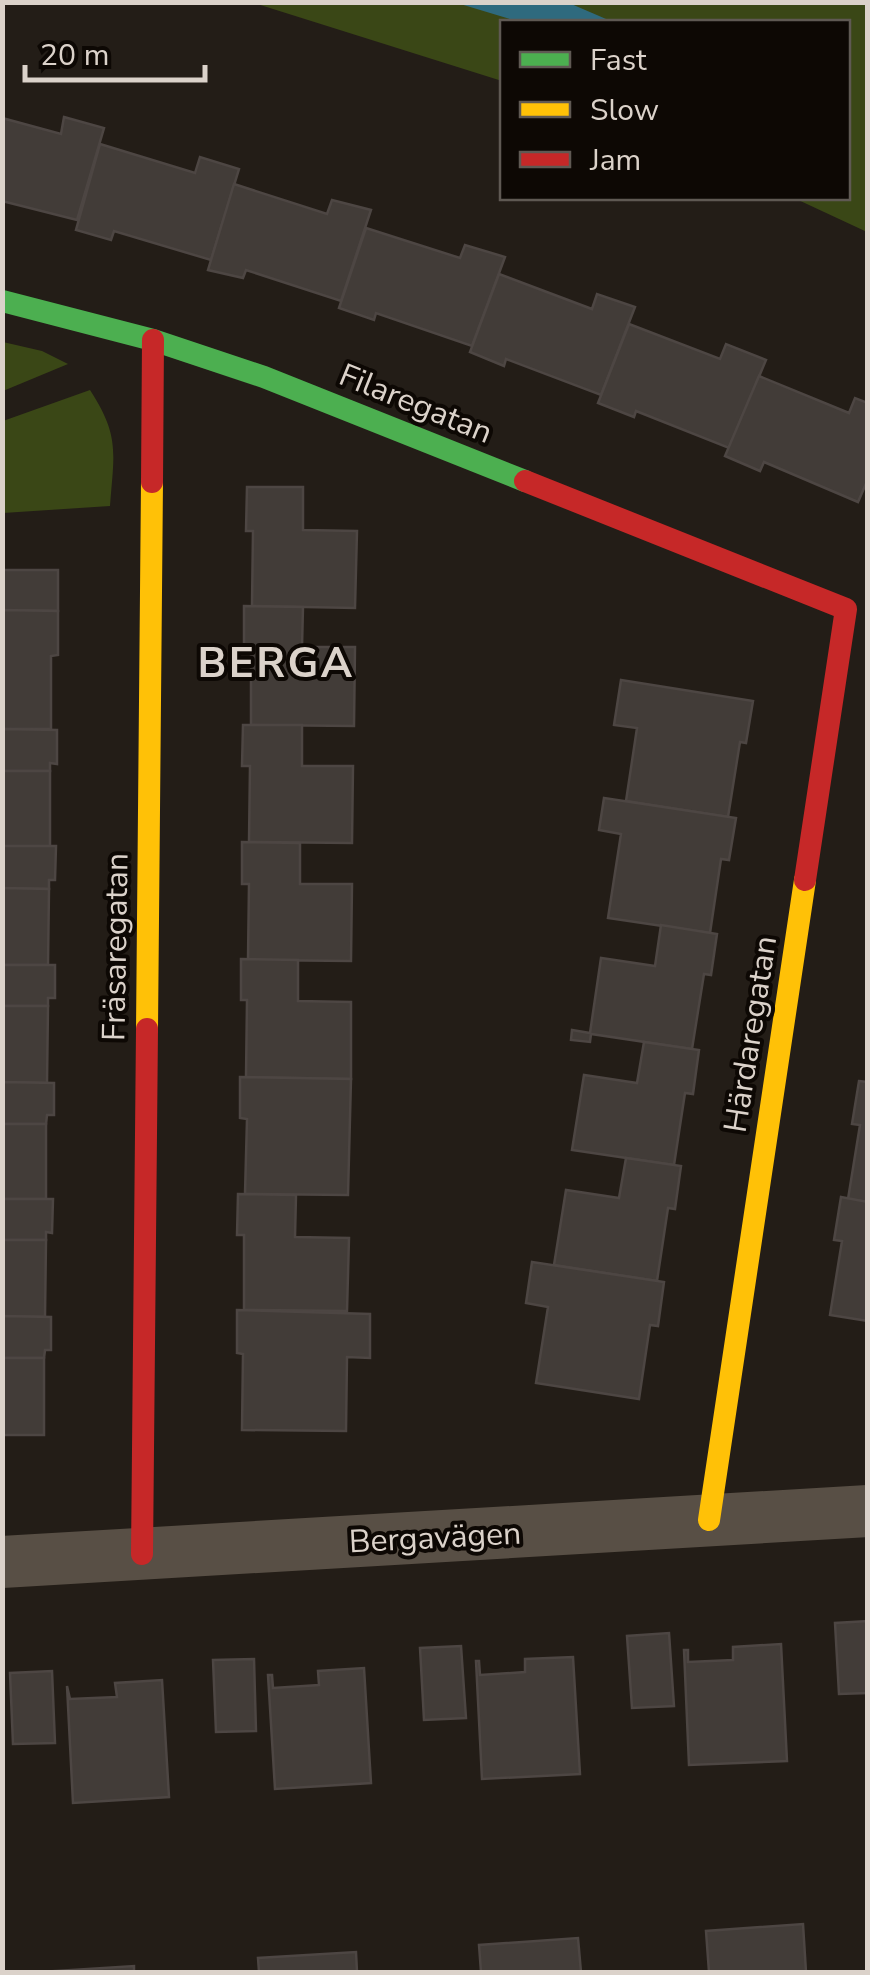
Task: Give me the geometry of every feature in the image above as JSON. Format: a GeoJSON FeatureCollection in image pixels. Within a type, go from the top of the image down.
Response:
{"type":"FeatureCollection","features":[{"type":"Feature","properties":{"kind":"street","name":"Filaregatan"},"geometry":{"type":"LineString","coordinates":[[2,301],[154,340],[264,377],[798,589]]}},
{"type":"Feature","properties":{"kind":"street","name":"Fräsaregatan"},"geometry":{"type":"LineString","coordinates":[[142,1554],[154,340]]}},
{"type":"Feature","properties":{"kind":"street","name":"Härdaregatan"},"geometry":{"type":"LineString","coordinates":[[710,1520],[846,609],[798,589]]}},
{"type":"Feature","properties":{"kind":"street","name":"Bergavägen"},"geometry":{"type":"LineString","coordinates":[[2,1562],[868,1511]]}},
{"type":"Feature","properties":{"kind":"green space"},"geometry":{"type":"Polygon","coordinates":[[[254,3],[867,3],[867,232],[798,200],[850,200],[850,20],[500,20],[500,80],[254,3]]]}},
{"type":"Feature","properties":{"kind":"green space"},"geometry":{"type":"Polygon","coordinates":[[[3,342],[42,351],[68,364],[3,391],[3,342]]]}},
{"type":"Feature","properties":{"kind":"green space"},"geometry":{"type":"Polygon","coordinates":[[[90,390],[111,433],[110,506],[3,513],[3,421],[90,390]]]}},
{"type":"Feature","properties":{"kind":"water"},"geometry":{"type":"Polygon","coordinates":[[[457,3],[569,3],[608,20],[513,20],[457,3]]]}},
{"type":"Feature","properties":{"kind":"building"},"geometry":{"type":"Polygon","coordinates":[[[64,117],[104,128],[77,220],[2,201],[2,118],[61,134],[64,117]]]}},
{"type":"Feature","properties":{"kind":"building"},"geometry":{"type":"Polygon","coordinates":[[[100,144],[195,173],[200,157],[239,169],[211,260],[114,231],[111,240],[76,230],[100,144]]]}},
{"type":"Feature","properties":{"kind":"building"},"geometry":{"type":"Polygon","coordinates":[[[234,184],[327,214],[332,200],[371,210],[341,301],[246,270],[243,278],[208,270],[234,184]]]}},
{"type":"Feature","properties":{"kind":"building"},"geometry":{"type":"Polygon","coordinates":[[[366,228],[460,258],[465,245],[505,257],[472,346],[376,313],[374,320],[339,308],[366,228]]]}},
{"type":"Feature","properties":{"kind":"building"},"geometry":{"type":"Polygon","coordinates":[[[499,274],[592,309],[597,294],[635,307],[601,395],[506,359],[504,366],[470,352],[499,274]]]}},
{"type":"Feature","properties":{"kind":"building"},"geometry":{"type":"Polygon","coordinates":[[[629,324],[720,359],[726,344],[766,360],[729,448],[636,411],[634,417],[598,403],[629,324]]]}},
{"type":"Feature","properties":{"kind":"building"},"geometry":{"type":"Polygon","coordinates":[[[759,376],[849,413],[855,398],[868,403],[868,479],[858,502],[764,462],[760,471],[725,456],[759,376]]]}},
{"type":"Feature","properties":{"kind":"building"},"geometry":{"type":"Polygon","coordinates":[[[247,487],[303,487],[303,530],[357,531],[355,608],[252,606],[253,531],[246,531],[247,487]]]}},
{"type":"Feature","properties":{"kind":"building"},"geometry":{"type":"Polygon","coordinates":[[[2,570],[58,570],[58,611],[2,610],[2,570]]]}},
{"type":"Feature","properties":{"kind":"building"},"geometry":{"type":"Polygon","coordinates":[[[244,606],[303,607],[302,647],[355,647],[354,726],[251,725],[251,649],[244,649],[244,606]]]}},
{"type":"Feature","properties":{"kind":"building"},"geometry":{"type":"Polygon","coordinates":[[[2,610],[58,611],[58,655],[51,656],[51,729],[2,729],[2,610]]]}},
{"type":"Feature","properties":{"kind":"building"},"geometry":{"type":"Polygon","coordinates":[[[621,680],[753,701],[746,743],[740,742],[728,817],[626,801],[637,728],[614,725],[621,680]]]}},
{"type":"Feature","properties":{"kind":"building"},"geometry":{"type":"Polygon","coordinates":[[[243,725],[302,725],[302,766],[353,766],[352,843],[249,842],[250,766],[242,766],[243,725]]]}},
{"type":"Feature","properties":{"kind":"building"},"geometry":{"type":"Polygon","coordinates":[[[2,729],[57,730],[57,764],[50,763],[50,771],[2,771],[2,729]]]}},
{"type":"Feature","properties":{"kind":"building"},"geometry":{"type":"Polygon","coordinates":[[[2,771],[50,771],[50,847],[2,846],[2,771]]]}},
{"type":"Feature","properties":{"kind":"building"},"geometry":{"type":"Polygon","coordinates":[[[604,798],[736,818],[729,860],[721,859],[710,933],[608,918],[621,834],[599,830],[604,798]]]}},
{"type":"Feature","properties":{"kind":"building"},"geometry":{"type":"Polygon","coordinates":[[[242,842],[300,843],[300,884],[352,884],[351,961],[248,960],[249,884],[242,884],[242,842]]]}},
{"type":"Feature","properties":{"kind":"building"},"geometry":{"type":"Polygon","coordinates":[[[2,846],[56,846],[55,880],[49,880],[49,889],[2,888],[2,846]]]}},
{"type":"Feature","properties":{"kind":"building"},"geometry":{"type":"Polygon","coordinates":[[[2,888],[49,889],[48,965],[2,965],[2,888]]]}},
{"type":"Feature","properties":{"kind":"building"},"geometry":{"type":"Polygon","coordinates":[[[661,925],[717,934],[711,975],[704,974],[692,1049],[591,1034],[590,1042],[571,1040],[572,1030],[590,1033],[601,958],[655,966],[661,925]]]}},
{"type":"Feature","properties":{"kind":"building"},"geometry":{"type":"Polygon","coordinates":[[[241,959],[298,960],[298,1001],[351,1002],[351,1079],[246,1077],[247,1000],[241,1000],[241,959]]]}},
{"type":"Feature","properties":{"kind":"building"},"geometry":{"type":"Polygon","coordinates":[[[2,965],[55,965],[55,998],[48,998],[48,1006],[2,1006],[2,965]]]}},
{"type":"Feature","properties":{"kind":"building"},"geometry":{"type":"Polygon","coordinates":[[[2,1006],[48,1006],[47,1083],[2,1082],[2,1006]]]}},
{"type":"Feature","properties":{"kind":"building"},"geometry":{"type":"Polygon","coordinates":[[[644,1042],[699,1050],[693,1094],[685,1093],[674,1165],[572,1150],[584,1075],[637,1083],[644,1042]]]}},
{"type":"Feature","properties":{"kind":"building"},"geometry":{"type":"Polygon","coordinates":[[[240,1077],[351,1079],[348,1195],[245,1194],[247,1119],[240,1118],[240,1077]]]}},
{"type":"Feature","properties":{"kind":"building"},"geometry":{"type":"Polygon","coordinates":[[[859,1081],[868,1082],[868,1202],[848,1199],[860,1125],[852,1124],[859,1081]]]}},
{"type":"Feature","properties":{"kind":"building"},"geometry":{"type":"Polygon","coordinates":[[[2,1082],[54,1083],[54,1115],[47,1115],[46,1124],[2,1124],[2,1082]]]}},
{"type":"Feature","properties":{"kind":"building"},"geometry":{"type":"Polygon","coordinates":[[[2,1124],[46,1124],[46,1199],[2,1199],[2,1124]]]}},
{"type":"Feature","properties":{"kind":"building"},"geometry":{"type":"Polygon","coordinates":[[[626,1158],[681,1166],[675,1209],[668,1208],[657,1281],[554,1265],[566,1190],[619,1198],[626,1158]]]}},
{"type":"Feature","properties":{"kind":"building"},"geometry":{"type":"Polygon","coordinates":[[[238,1194],[296,1195],[295,1237],[349,1238],[347,1311],[244,1310],[244,1235],[237,1235],[238,1194]]]}},
{"type":"Feature","properties":{"kind":"building"},"geometry":{"type":"Polygon","coordinates":[[[841,1197],[868,1202],[868,1321],[830,1315],[842,1241],[834,1240],[841,1197]]]}},
{"type":"Feature","properties":{"kind":"building"},"geometry":{"type":"Polygon","coordinates":[[[2,1199],[53,1199],[52,1233],[46,1232],[46,1240],[2,1240],[2,1199]]]}},
{"type":"Feature","properties":{"kind":"building"},"geometry":{"type":"Polygon","coordinates":[[[2,1240],[46,1240],[45,1317],[2,1316],[2,1240]]]}},
{"type":"Feature","properties":{"kind":"building"},"geometry":{"type":"Polygon","coordinates":[[[532,1262],[664,1282],[658,1326],[650,1325],[639,1399],[536,1383],[548,1307],[526,1303],[532,1262]]]}},
{"type":"Feature","properties":{"kind":"building"},"geometry":{"type":"Polygon","coordinates":[[[237,1310],[370,1314],[370,1358],[347,1357],[346,1431],[242,1430],[243,1354],[237,1353],[237,1310]]]}},
{"type":"Feature","properties":{"kind":"building"},"geometry":{"type":"Polygon","coordinates":[[[2,1316],[51,1317],[51,1350],[45,1350],[44,1358],[2,1358],[2,1316]]]}},
{"type":"Feature","properties":{"kind":"building"},"geometry":{"type":"Polygon","coordinates":[[[2,1358],[44,1358],[44,1435],[2,1435],[2,1358]]]}},
{"type":"Feature","properties":{"kind":"building"},"geometry":{"type":"Polygon","coordinates":[[[868,1621],[868,1693],[839,1694],[835,1623],[868,1621]]]}},
{"type":"Feature","properties":{"kind":"building"},"geometry":{"type":"Polygon","coordinates":[[[669,1633],[674,1706],[632,1708],[627,1636],[669,1633]]]}},
{"type":"Feature","properties":{"kind":"building"},"geometry":{"type":"Polygon","coordinates":[[[781,1644],[787,1761],[689,1765],[684,1650],[688,1650],[688,1662],[733,1660],[733,1647],[781,1644]]]}},
{"type":"Feature","properties":{"kind":"building"},"geometry":{"type":"Polygon","coordinates":[[[461,1646],[466,1718],[424,1720],[420,1648],[461,1646]]]}},
{"type":"Feature","properties":{"kind":"building"},"geometry":{"type":"Polygon","coordinates":[[[573,1657],[580,1774],[482,1779],[476,1661],[480,1675],[525,1672],[525,1659],[573,1657]]]}},
{"type":"Feature","properties":{"kind":"building"},"geometry":{"type":"Polygon","coordinates":[[[254,1659],[256,1731],[216,1732],[213,1660],[254,1659]]]}},
{"type":"Feature","properties":{"kind":"building"},"geometry":{"type":"Polygon","coordinates":[[[364,1668],[371,1783],[275,1789],[268,1675],[272,1675],[273,1688],[319,1685],[318,1671],[364,1668]]]}},
{"type":"Feature","properties":{"kind":"building"},"geometry":{"type":"Polygon","coordinates":[[[52,1671],[55,1743],[13,1744],[10,1673],[52,1671]]]}},
{"type":"Feature","properties":{"kind":"building"},"geometry":{"type":"Polygon","coordinates":[[[162,1680],[169,1797],[73,1803],[67,1686],[70,1699],[117,1697],[115,1683],[162,1680]]]}},
{"type":"Feature","properties":{"kind":"building"},"geometry":{"type":"Polygon","coordinates":[[[803,1924],[806,1972],[709,1972],[706,1931],[803,1924]]]}},
{"type":"Feature","properties":{"kind":"building"},"geometry":{"type":"Polygon","coordinates":[[[578,1938],[581,1972],[481,1972],[479,1945],[578,1938]]]}},
{"type":"Feature","properties":{"kind":"building"},"geometry":{"type":"Polygon","coordinates":[[[356,1952],[357,1972],[259,1972],[258,1958],[356,1952]]]}},
{"type":"Feature","properties":{"kind":"building"},"geometry":{"type":"Polygon","coordinates":[[[134,1966],[134,1972],[40,1972],[134,1966]]]}},
{"type":"Feature","properties":{"kind":"traffic: fast"},"geometry":{"type":"LineString","coordinates":[[2,301],[153,340],[264,377],[525,481]]}},
{"type":"Feature","properties":{"kind":"traffic: slow"},"geometry":{"type":"LineString","coordinates":[[147,1029],[152,482]]}},
{"type":"Feature","properties":{"kind":"traffic: slow"},"geometry":{"type":"LineString","coordinates":[[709,1520],[805,880]]}},
{"type":"Feature","properties":{"kind":"traffic: jam"},"geometry":{"type":"LineString","coordinates":[[152,482],[153,340]]}},
{"type":"Feature","properties":{"kind":"traffic: jam"},"geometry":{"type":"LineString","coordinates":[[525,481],[846,609],[805,880]]}},
{"type":"Feature","properties":{"kind":"traffic: jam"},"geometry":{"type":"LineString","coordinates":[[142,1554],[147,1029]]}},
{"type":"Feature","properties":{"kind":"district","name":"BERGA"},"geometry":{"type":"Point","coordinates":[276,662]}}]}
